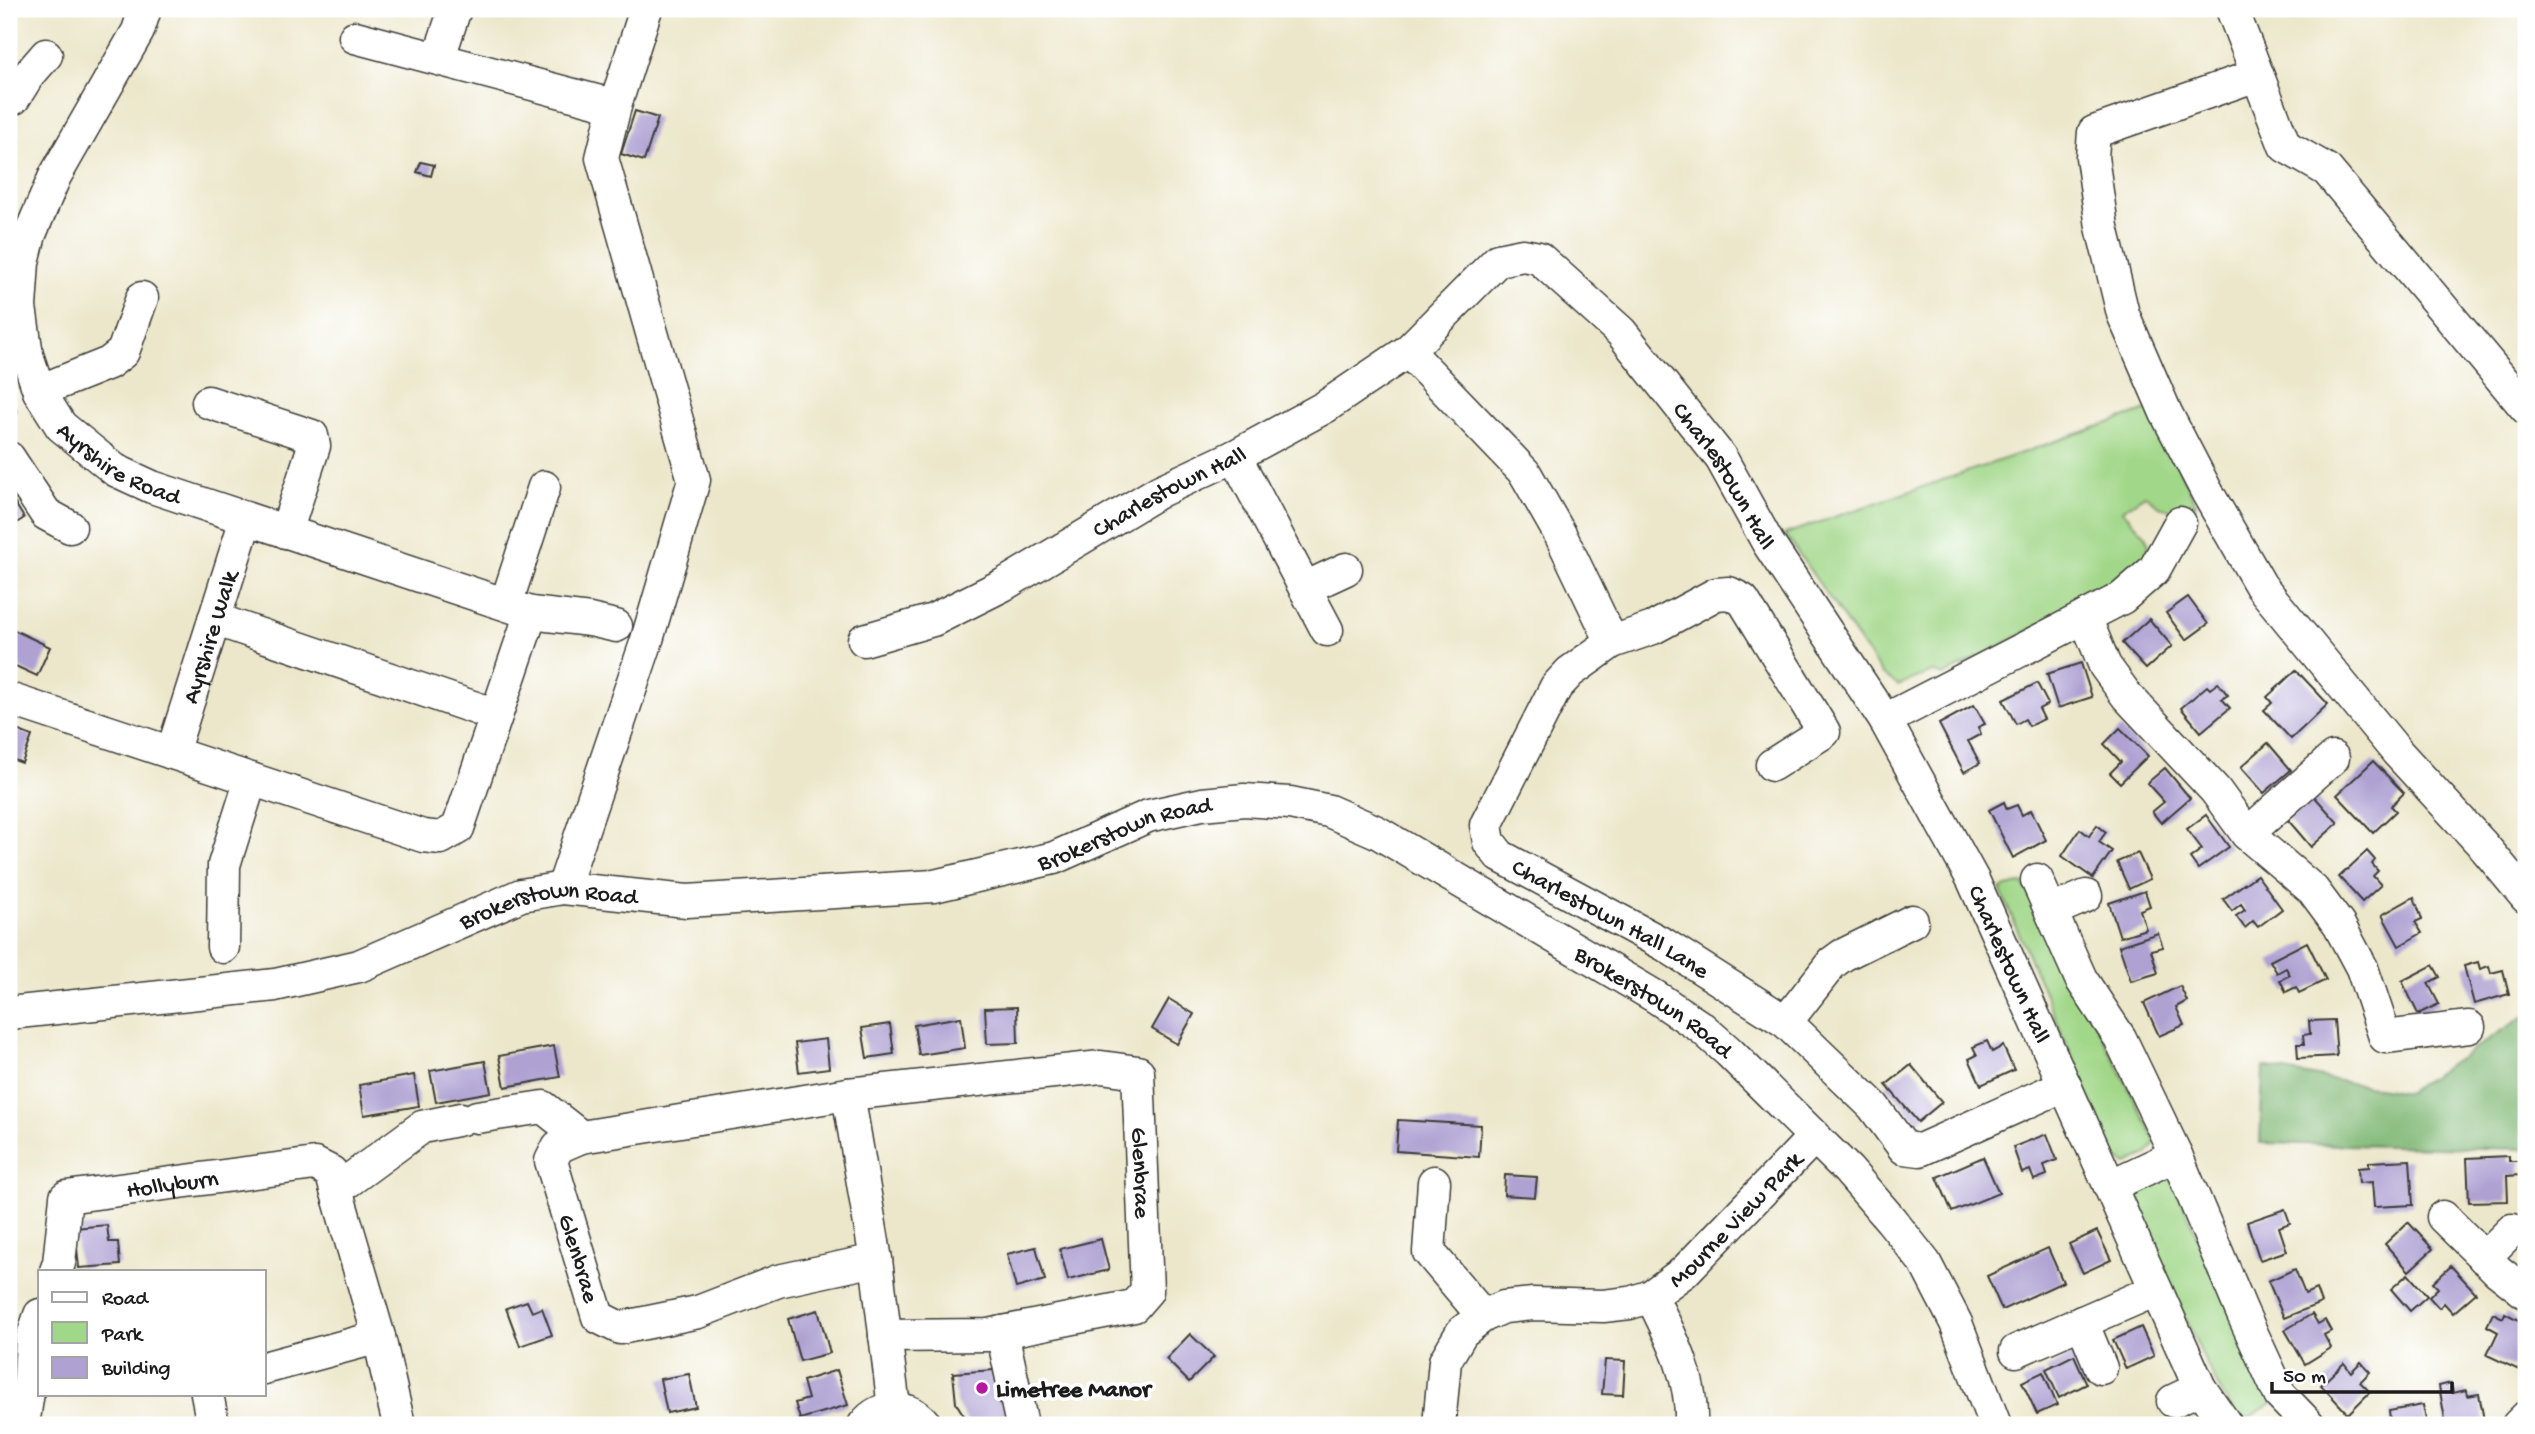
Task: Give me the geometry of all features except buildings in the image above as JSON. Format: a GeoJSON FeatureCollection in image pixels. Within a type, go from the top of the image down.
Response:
{"type":"FeatureCollection","features":[{"type":"Feature","properties":{"kind":"street","name":"Ayrshire Road"},"geometry":{"type":"LineString","coordinates":[[145,9],[138,31],[55,176],[16,261],[27,355],[39,391],[61,426],[115,470],[152,487],[518,608],[615,626]]}},
{"type":"Feature","properties":{"kind":"street"},"geometry":{"type":"LineString","coordinates":[[439,57],[455,9]]}},
{"type":"Feature","properties":{"kind":"street"},"geometry":{"type":"LineString","coordinates":[[563,888],[646,643],[694,480],[602,158],[615,106],[646,9]]}},
{"type":"Feature","properties":{"kind":"street"},"geometry":{"type":"LineString","coordinates":[[2232,9],[2285,146],[2327,170],[2526,408]]}},
{"type":"Feature","properties":{"kind":"street"},"geometry":{"type":"LineString","coordinates":[[355,37],[439,57],[615,106]]}},
{"type":"Feature","properties":{"kind":"street"},"geometry":{"type":"LineString","coordinates":[[2257,75],[2094,132],[2092,157],[2102,227],[2123,314],[2166,413],[2260,586],[2398,753],[2481,843],[2526,897]]}},
{"type":"Feature","properties":{"kind":"street","name":"Charlestown Hall"},"geometry":{"type":"LineString","coordinates":[[864,640],[933,620],[991,591],[1160,491],[1235,456],[1325,407],[1408,351],[1498,260],[1523,255],[1539,258],[1621,332],[1721,458],[1768,542],[1885,720],[1973,880],[2065,1085],[2156,1290],[2186,1395],[2226,1425]]}},
{"type":"Feature","properties":{"kind":"street"},"geometry":{"type":"LineString","coordinates":[[39,391],[108,363],[123,352],[142,298]]}},
{"type":"Feature","properties":{"kind":"street"},"geometry":{"type":"LineString","coordinates":[[1408,351],[1525,473],[1562,536],[1612,642]]}},
{"type":"Feature","properties":{"kind":"street"},"geometry":{"type":"LineString","coordinates":[[208,402],[312,436],[314,446],[286,531]]}},
{"type":"Feature","properties":{"kind":"street"},"geometry":{"type":"LineString","coordinates":[[16,454],[46,514],[70,527]]}},
{"type":"Feature","properties":{"kind":"street"},"geometry":{"type":"LineString","coordinates":[[1235,456],[1327,630]]}},
{"type":"Feature","properties":{"kind":"street"},"geometry":{"type":"LineString","coordinates":[[9,699],[423,836],[441,838],[458,828],[496,715],[544,487]]}},
{"type":"Feature","properties":{"kind":"street","name":"Ayrshire Walk"},"geometry":{"type":"LineString","coordinates":[[172,753],[246,519]]}},
{"type":"Feature","properties":{"kind":"street"},"geometry":{"type":"LineString","coordinates":[[1885,720],[2122,598],[2154,570],[2180,523]]}},
{"type":"Feature","properties":{"kind":"street"},"geometry":{"type":"LineString","coordinates":[[1305,588],[1346,569]]}},
{"type":"Feature","properties":{"kind":"street","name":"Charlestown Hall Lane"},"geometry":{"type":"LineString","coordinates":[[1772,765],[1824,732],[1743,600],[1729,593],[1716,594],[1653,628],[1612,642],[1570,672],[1556,687],[1486,825],[1489,842],[1500,856],[1665,945],[1786,1022],[1873,1106],[1903,1148],[1920,1150],[2065,1085]]}},
{"type":"Feature","properties":{"kind":"street"},"geometry":{"type":"LineString","coordinates":[[2085,617],[2105,666],[2127,696],[2215,790],[2247,834],[2313,890],[2339,925],[2362,968],[2385,1037],[2469,1027]]}},
{"type":"Feature","properties":{"kind":"street"},"geometry":{"type":"LineString","coordinates":[[215,619],[496,715]]}},
{"type":"Feature","properties":{"kind":"street"},"geometry":{"type":"LineString","coordinates":[[2247,834],[2333,758]]}},
{"type":"Feature","properties":{"kind":"street"},"geometry":{"type":"LineString","coordinates":[[223,947],[224,864],[251,779]]}},
{"type":"Feature","properties":{"kind":"street","name":"Brokerstown Road"},"geometry":{"type":"LineString","coordinates":[[9,1013],[275,985],[359,966],[521,895],[563,888],[687,901],[934,886],[1054,858],[1148,817],[1202,804],[1244,800],[1290,803],[1329,811],[1377,832],[1656,997],[1702,1028],[1720,1044],[1815,1136],[1891,1220],[1925,1264],[1956,1323],[1995,1425]]}},
{"type":"Feature","properties":{"kind":"street"},"geometry":{"type":"LineString","coordinates":[[2037,880],[2081,979],[2120,1038],[2176,1155],[2280,1395],[2309,1425]]}},
{"type":"Feature","properties":{"kind":"street"},"geometry":{"type":"LineString","coordinates":[[2051,911],[2086,896]]}},
{"type":"Feature","properties":{"kind":"street"},"geometry":{"type":"LineString","coordinates":[[1786,1022],[1832,963],[1912,921]]}},
{"type":"Feature","properties":{"kind":"street","name":"Glenbrae"},"geometry":{"type":"LineString","coordinates":[[876,1260],[778,1281],[698,1312],[620,1328],[598,1317],[551,1161],[558,1147],[581,1138],[848,1094],[1101,1067],[1138,1072],[1147,1291],[1134,1306],[988,1335],[885,1336]]}},
{"type":"Feature","properties":{"kind":"street"},"geometry":{"type":"LineString","coordinates":[[848,1094],[876,1260],[894,1408]]}},
{"type":"Feature","properties":{"kind":"street"},"geometry":{"type":"LineString","coordinates":[[336,1190],[422,1127],[543,1107],[581,1138]]}},
{"type":"Feature","properties":{"kind":"street","name":"Mourne View Park"},"geometry":{"type":"LineString","coordinates":[[1439,1425],[1445,1362],[1462,1332],[1483,1315],[1504,1307],[1603,1306],[1630,1303],[1651,1296],[1684,1272],[1815,1136]]}},
{"type":"Feature","properties":{"kind":"street"},"geometry":{"type":"LineString","coordinates":[[2110,1186],[2176,1155]]}},
{"type":"Feature","properties":{"kind":"street","name":"Hollyburn"},"geometry":{"type":"LineString","coordinates":[[56,1270],[66,1197],[315,1164],[331,1172],[379,1337],[399,1425]]}},
{"type":"Feature","properties":{"kind":"street"},"geometry":{"type":"LineString","coordinates":[[1434,1182],[1429,1252],[1483,1315]]}},
{"type":"Feature","properties":{"kind":"street"},"geometry":{"type":"LineString","coordinates":[[2443,1217],[2484,1258],[2526,1293]]}},
{"type":"Feature","properties":{"kind":"street"},"geometry":{"type":"LineString","coordinates":[[2484,1258],[2512,1230]]}},
{"type":"Feature","properties":{"kind":"street"},"geometry":{"type":"LineString","coordinates":[[2016,1351],[2156,1290]]}},
{"type":"Feature","properties":{"kind":"street","name":"Mourne View Park"},"geometry":{"type":"LineString","coordinates":[[1651,1296],[1680,1354],[1692,1403],[1691,1425]]}},
{"type":"Feature","properties":{"kind":"street"},"geometry":{"type":"LineString","coordinates":[[23,1425],[35,1379],[32,1339],[38,1320]]}},
{"type":"Feature","properties":{"kind":"street"},"geometry":{"type":"LineString","coordinates":[[2082,1322],[2101,1368]]}},
{"type":"Feature","properties":{"kind":"street"},"geometry":{"type":"LineString","coordinates":[[1002,1332],[1022,1425]]}},
{"type":"Feature","properties":{"kind":"street"},"geometry":{"type":"LineString","coordinates":[[266,1367],[379,1337]]}},
{"type":"Feature","properties":{"kind":"street"},"geometry":{"type":"LineString","coordinates":[[207,1396],[213,1425]]}},
{"type":"Feature","properties":{"kind":"street"},"geometry":{"type":"LineString","coordinates":[[864,1425],[874,1415],[894,1408],[916,1415],[926,1425]]}},
{"type":"Feature","properties":{"kind":"street"},"geometry":{"type":"LineString","coordinates":[[2518,1425],[2526,1417]]}},
{"type":"Feature","properties":{"kind":"green space"},"geometry":{"type":"Polygon","coordinates":[[[2150,409],[2196,504],[2168,510],[2145,495],[2122,510],[2147,537],[2149,547],[2144,559],[2115,585],[1943,676],[1932,672],[1898,685],[1882,674],[1785,534],[2150,409]]]}},
{"type":"Feature","properties":{"kind":"green space"},"geometry":{"type":"Polygon","coordinates":[[[2023,883],[2156,1141],[2147,1155],[2127,1164],[2115,1158],[2000,889],[2023,883]]]}},
{"type":"Feature","properties":{"kind":"green space"},"geometry":{"type":"Polygon","coordinates":[[[2526,1015],[2526,1149],[2260,1143],[2263,1067],[2406,1093],[2526,1015]]]}},
{"type":"Feature","properties":{"kind":"green space"},"geometry":{"type":"Polygon","coordinates":[[[2170,1175],[2272,1403],[2240,1423],[2215,1381],[2132,1209],[2130,1195],[2136,1184],[2170,1175]]]}},
{"type":"Feature","properties":{"kind":"waterway"},"geometry":{"type":"LineString","coordinates":[[9,865],[9,894]]}},
{"type":"Feature","properties":{"kind":"place","name":"Limetree Manor"},"geometry":{"type":"Point","coordinates":[982,1388]}}]}
